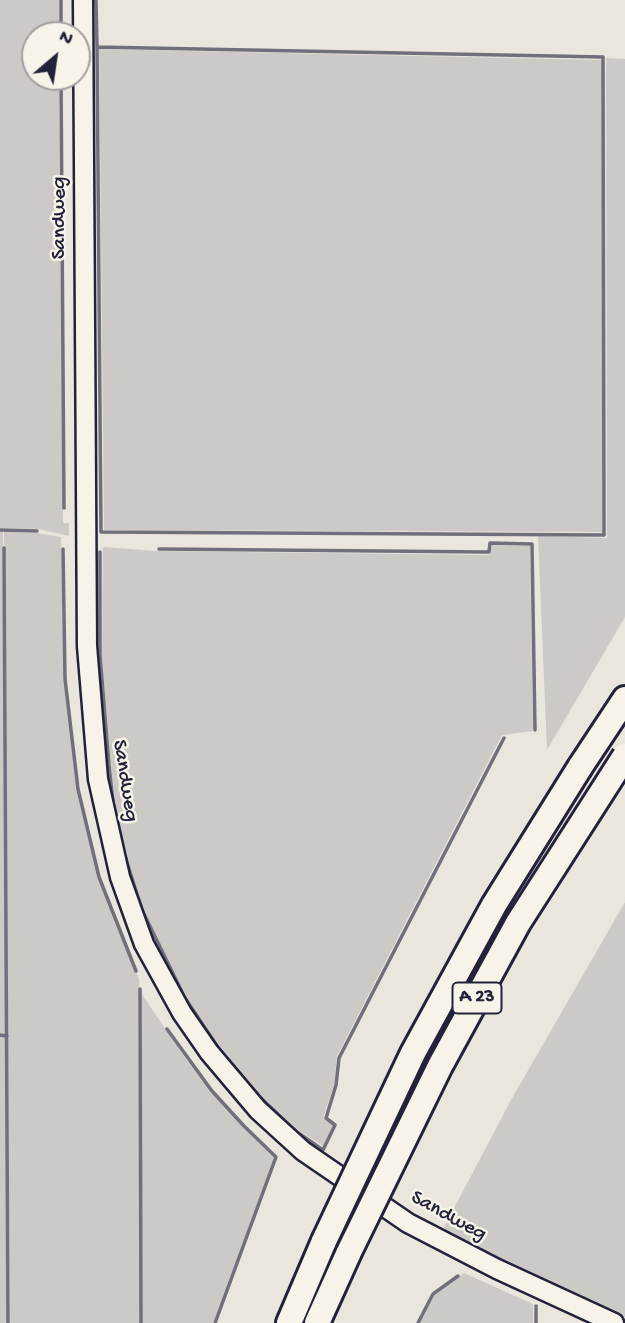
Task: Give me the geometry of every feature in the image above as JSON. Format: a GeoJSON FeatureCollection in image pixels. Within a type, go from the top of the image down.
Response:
{"type":"FeatureCollection","features":[{"type":"Feature","properties":{"kind":"highway","name":"A 23"},"geometry":{"type":"LineString","coordinates":[[289,1323],[324,1241],[413,1053],[494,905],[625,699]]}},
{"type":"Feature","properties":{"kind":"highway","name":"A 23"},"geometry":{"type":"LineString","coordinates":[[317,1323],[440,1066],[512,935],[625,756]]}},
{"type":"Feature","properties":{"kind":"street","name":"Sandweg"},"geometry":{"type":"LineString","coordinates":[[83,0],[85,542],[88,658],[98,779],[120,877],[144,944],[182,1013],[209,1052],[258,1110],[303,1151],[408,1223],[497,1269],[614,1323]]}},
{"type":"Feature","properties":{"kind":"shaded area"},"geometry":{"type":"Polygon","coordinates":[[[0,0],[59,0],[59,21],[21,21],[21,91],[59,91],[63,523],[69,523],[69,536],[38,529],[0,528],[0,0]]]}},
{"type":"Feature","properties":{"kind":"shaded area"},"geometry":{"type":"Polygon","coordinates":[[[99,49],[602,60],[602,532],[104,530],[99,49]]]}},
{"type":"Feature","properties":{"kind":"shaded area"},"geometry":{"type":"Polygon","coordinates":[[[606,58],[625,59],[625,617],[547,750],[538,536],[607,538],[606,58]]]}},
{"type":"Feature","properties":{"kind":"shaded area"},"geometry":{"type":"Polygon","coordinates":[[[0,532],[3,532],[6,1034],[0,1033],[0,532]]]}},
{"type":"Feature","properties":{"kind":"shaded area"},"geometry":{"type":"Polygon","coordinates":[[[4,532],[61,537],[64,678],[77,789],[98,877],[139,979],[141,1323],[10,1323],[4,532]]]}},
{"type":"Feature","properties":{"kind":"shaded area"},"geometry":{"type":"Polygon","coordinates":[[[492,545],[530,546],[533,731],[502,735],[337,1056],[334,1084],[323,1118],[333,1125],[323,1146],[298,1130],[260,1094],[222,1049],[187,998],[143,909],[119,833],[111,765],[102,656],[103,547],[156,551],[490,555],[492,545]]]}},
{"type":"Feature","properties":{"kind":"shaded area"},"geometry":{"type":"Polygon","coordinates":[[[625,902],[625,1317],[441,1233],[511,1100],[625,902]]]}},
{"type":"Feature","properties":{"kind":"shaded area"},"geometry":{"type":"Polygon","coordinates":[[[141,993],[211,1091],[242,1126],[275,1157],[213,1323],[142,1323],[141,993]]]}},
{"type":"Feature","properties":{"kind":"shaded area"},"geometry":{"type":"Polygon","coordinates":[[[0,1036],[6,1037],[7,1323],[0,1323],[0,1036]]]}},
{"type":"Feature","properties":{"kind":"shaded area"},"geometry":{"type":"Polygon","coordinates":[[[464,1273],[533,1304],[533,1323],[420,1323],[434,1296],[464,1273]]]}},
{"type":"Feature","properties":{"kind":"waterway"},"geometry":{"type":"LineString","coordinates":[[61,0],[61,21]]}},
{"type":"Feature","properties":{"kind":"waterway"},"geometry":{"type":"LineString","coordinates":[[96,0],[97,47]]}},
{"type":"Feature","properties":{"kind":"waterway"},"geometry":{"type":"LineString","coordinates":[[97,47],[603,57],[604,535],[101,532],[97,47]]}},
{"type":"Feature","properties":{"kind":"waterway"},"geometry":{"type":"LineString","coordinates":[[61,91],[64,508]]}},
{"type":"Feature","properties":{"kind":"waterway"},"geometry":{"type":"LineString","coordinates":[[0,530],[37,531]]}},
{"type":"Feature","properties":{"kind":"waterway"},"geometry":{"type":"LineString","coordinates":[[159,549],[489,552],[490,543],[532,544],[535,730]]}},
{"type":"Feature","properties":{"kind":"waterway"},"geometry":{"type":"LineString","coordinates":[[4,548],[8,1323]]}},
{"type":"Feature","properties":{"kind":"waterway"},"geometry":{"type":"LineString","coordinates":[[63,549],[65,679],[78,789],[99,877],[136,971]]}},
{"type":"Feature","properties":{"kind":"waterway"},"geometry":{"type":"LineString","coordinates":[[100,552],[100,655],[115,819]]}},
{"type":"Feature","properties":{"kind":"waterway"},"geometry":{"type":"LineString","coordinates":[[123,850],[142,910],[185,998],[220,1050],[259,1096],[297,1132],[323,1150],[335,1125],[326,1118],[336,1085],[339,1058],[504,738]]}},
{"type":"Feature","properties":{"kind":"waterway"},"geometry":{"type":"LineString","coordinates":[[140,989],[141,1323]]}},
{"type":"Feature","properties":{"kind":"waterway"},"geometry":{"type":"LineString","coordinates":[[167,1029],[212,1091],[276,1157],[215,1323]]}},
{"type":"Feature","properties":{"kind":"waterway"},"geometry":{"type":"LineString","coordinates":[[0,1035],[7,1036]]}},
{"type":"Feature","properties":{"kind":"waterway"},"geometry":{"type":"LineString","coordinates":[[418,1323],[433,1294],[458,1276]]}},
{"type":"Feature","properties":{"kind":"waterway"},"geometry":{"type":"LineString","coordinates":[[536,1306],[536,1323]]}}]}
